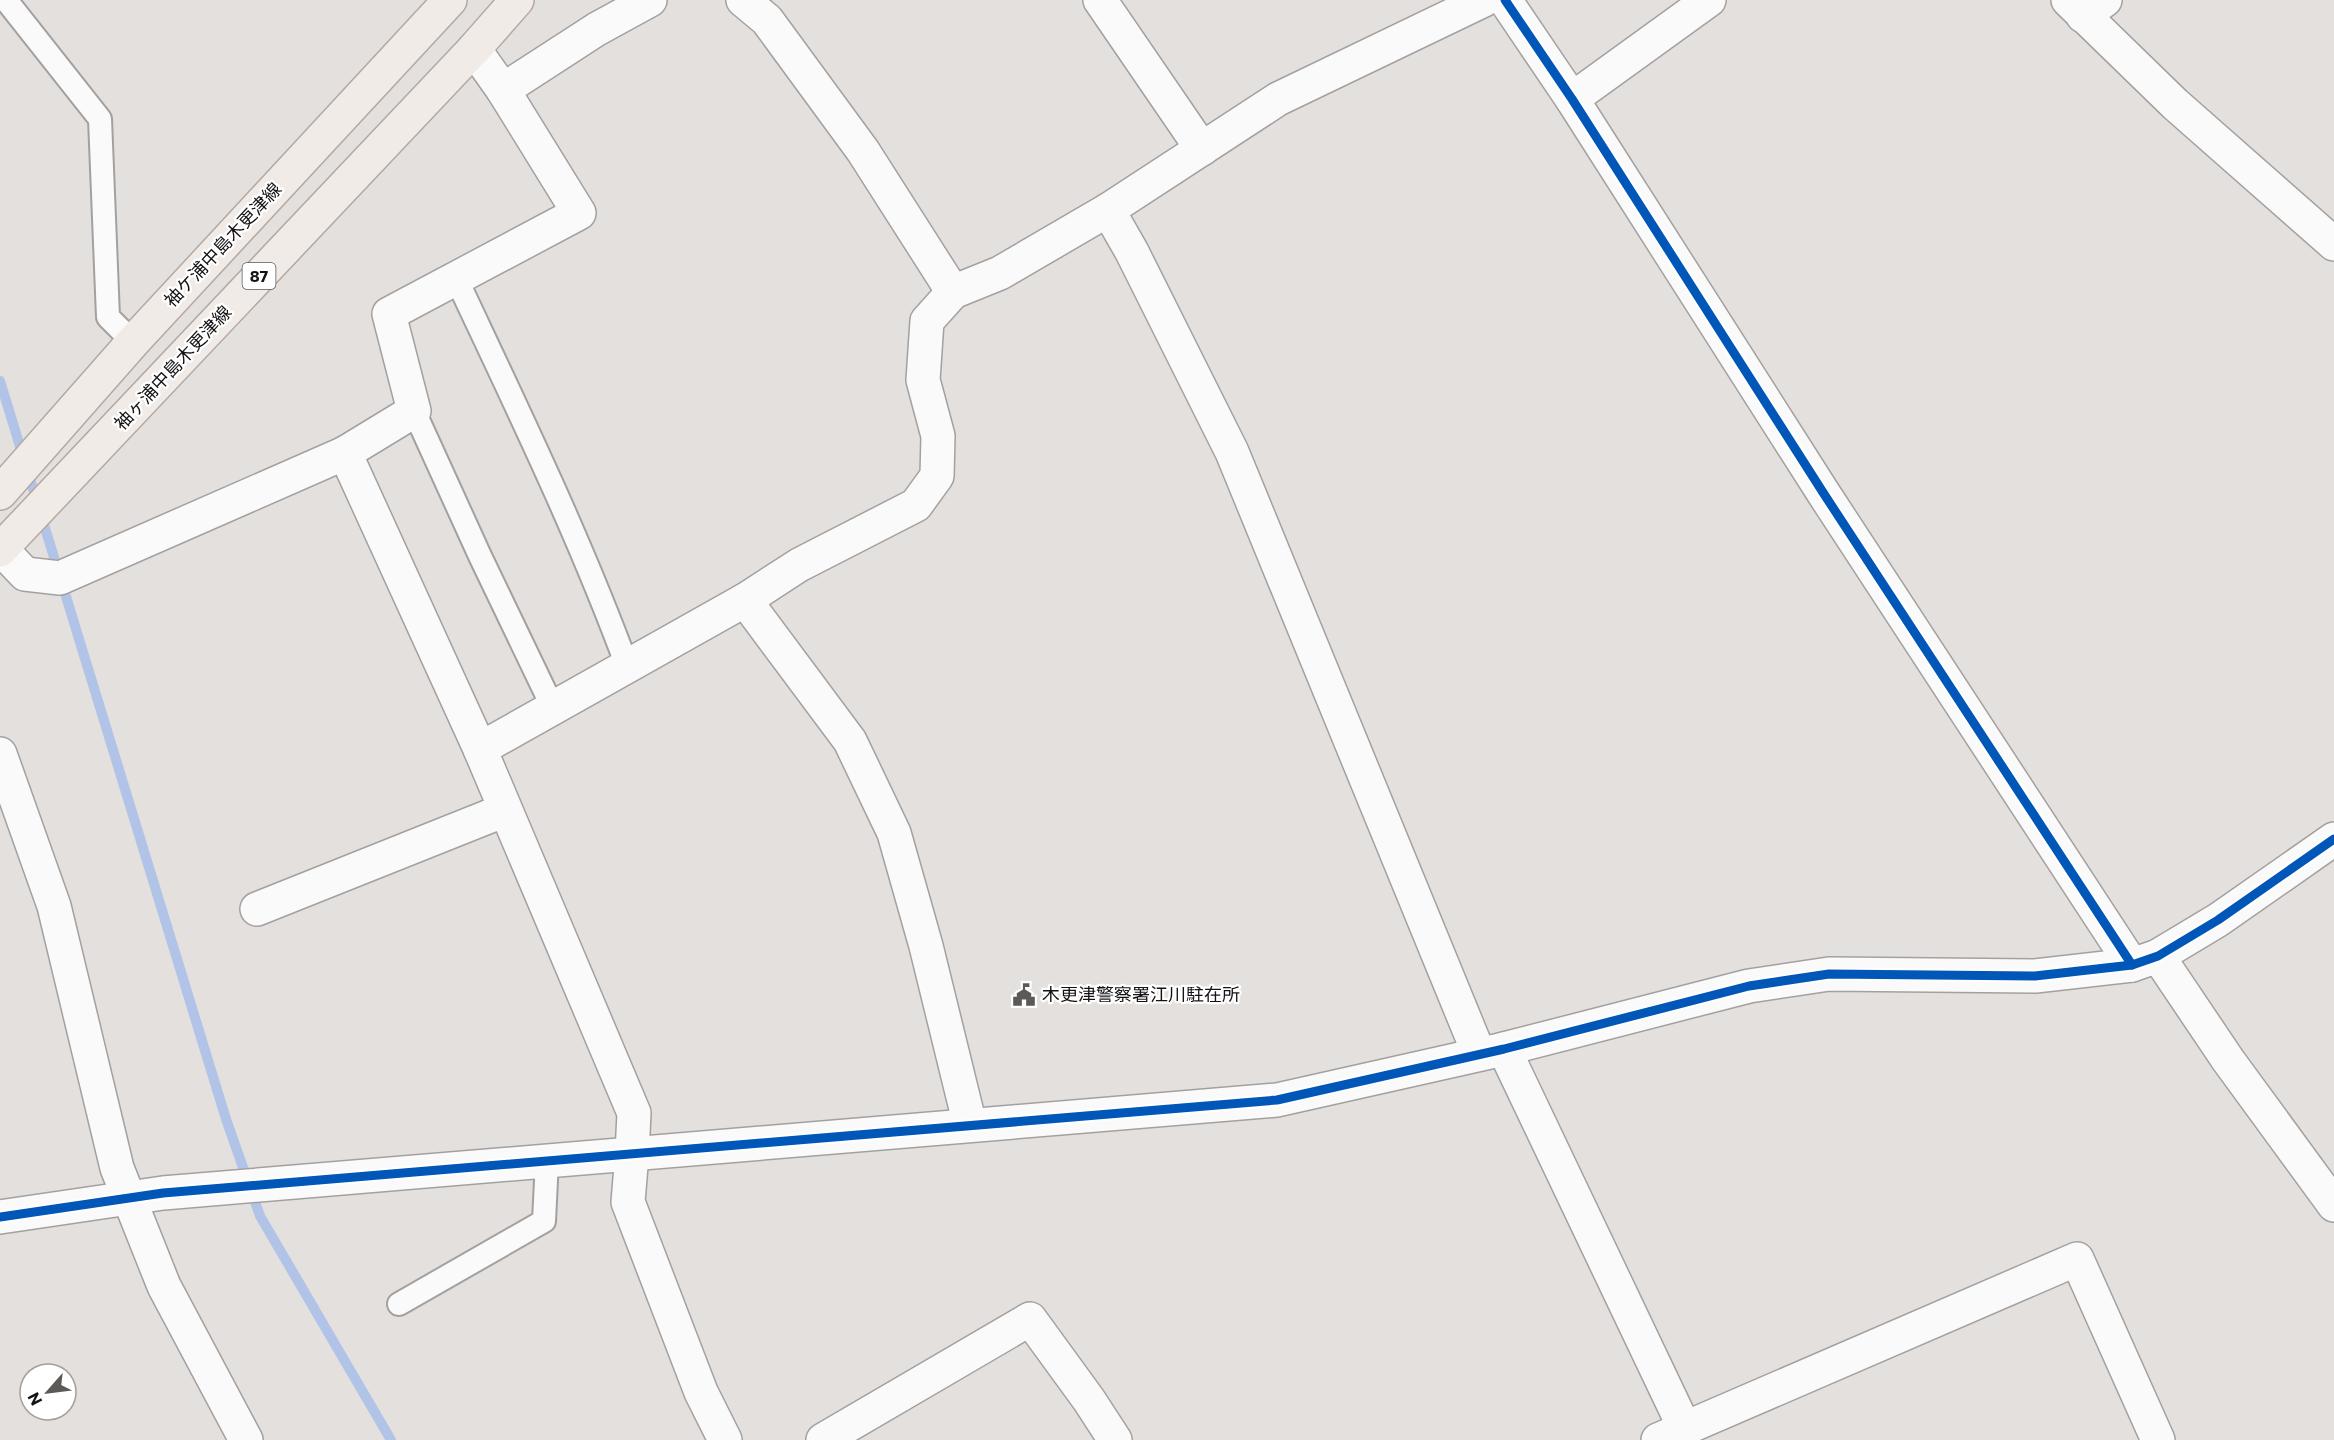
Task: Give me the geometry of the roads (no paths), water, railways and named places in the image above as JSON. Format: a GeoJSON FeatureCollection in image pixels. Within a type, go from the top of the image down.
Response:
{"type":"FeatureCollection","features":[{"type":"Feature","properties":{"kind":"main road","name":"袖ケ浦中島木更津線"},"geometry":{"type":"LineString","coordinates":[[0,493],[133,342],[450,0]]}},
{"type":"Feature","properties":{"kind":"main road","name":"袖ヶ浦中島木更津線"},"geometry":{"type":"LineString","coordinates":[[1,550],[474,49],[517,0]]}},
{"type":"Feature","properties":{"kind":"street"},"geometry":{"type":"LineString","coordinates":[[503,90],[597,29],[650,0]]}},
{"type":"Feature","properties":{"kind":"street"},"geometry":{"type":"LineString","coordinates":[[743,0],[767,20],[863,151],[953,292]]}},
{"type":"Feature","properties":{"kind":"street"},"geometry":{"type":"LineString","coordinates":[[1100,0],[1202,149]]}},
{"type":"Feature","properties":{"kind":"street"},"geometry":{"type":"LineString","coordinates":[[480,749],[745,600],[799,565],[916,505],[937,476],[938,436],[923,380],[927,321],[953,292],[1000,273],[1108,210],[1278,99],[1484,0]]}},
{"type":"Feature","properties":{"kind":"street"},"geometry":{"type":"LineString","coordinates":[[1505,0],[1572,99],[1830,504],[2145,960],[2228,1060],[2334,1205]]}},
{"type":"Feature","properties":{"kind":"street"},"geometry":{"type":"LineString","coordinates":[[1572,99],[1709,0]]}},
{"type":"Feature","properties":{"kind":"street"},"geometry":{"type":"LineString","coordinates":[[2086,5],[2175,104],[2334,244]]}},
{"type":"Feature","properties":{"kind":"street"},"geometry":{"type":"LineString","coordinates":[[1,550],[25,574],[60,578],[345,453],[414,411],[389,314],[579,213],[503,90],[474,49]]}},
{"type":"Feature","properties":{"kind":"street"},"geometry":{"type":"LineString","coordinates":[[1108,210],[1132,252],[1232,452],[1492,1052],[1672,1435],[2077,1259],[2158,1440]]}},
{"type":"Feature","properties":{"kind":"street"},"geometry":{"type":"LineString","coordinates":[[345,453],[480,749],[634,1113],[627,1202],[700,1392],[725,1440]]}},
{"type":"Feature","properties":{"kind":"street"},"geometry":{"type":"LineString","coordinates":[[745,600],[850,741],[894,833],[926,946],[970,1125]]}},
{"type":"Feature","properties":{"kind":"street"},"geometry":{"type":"LineString","coordinates":[[0,754],[54,906],[117,1168],[164,1286],[246,1440]]}},
{"type":"Feature","properties":{"kind":"street"},"geometry":{"type":"LineString","coordinates":[[258,909],[505,810]]}},
{"type":"Feature","properties":{"kind":"street"},"geometry":{"type":"LineString","coordinates":[[0,1217],[128,1197],[1277,1100],[1492,1052],[1749,986],[1829,974],[2035,976],[2145,960],[2218,920],[2334,839]]}},
{"type":"Feature","properties":{"kind":"street"},"geometry":{"type":"LineString","coordinates":[[823,1440],[1030,1319],[1089,1400],[1114,1440]]}},
{"type":"Feature","properties":{"kind":"lane"},"geometry":{"type":"LineString","coordinates":[[6,0],[100,119],[108,317],[133,342]]}},
{"type":"Feature","properties":{"kind":"lane"},"geometry":{"type":"LineString","coordinates":[[456,278],[602,597],[627,666]]}},
{"type":"Feature","properties":{"kind":"lane"},"geometry":{"type":"LineString","coordinates":[[414,411],[553,708]]}},
{"type":"Feature","properties":{"kind":"lane"},"geometry":{"type":"LineString","coordinates":[[399,1304],[543,1221],[547,1160]]}},
{"type":"Feature","properties":{"kind":"waterway"},"geometry":{"type":"LineString","coordinates":[[0,381],[226,1119],[260,1216],[391,1440]]}},
{"type":"Feature","properties":{"kind":"place","name":"木更津警察署江川駐在所"},"geometry":{"type":"Point","coordinates":[1024,995]}}]}
